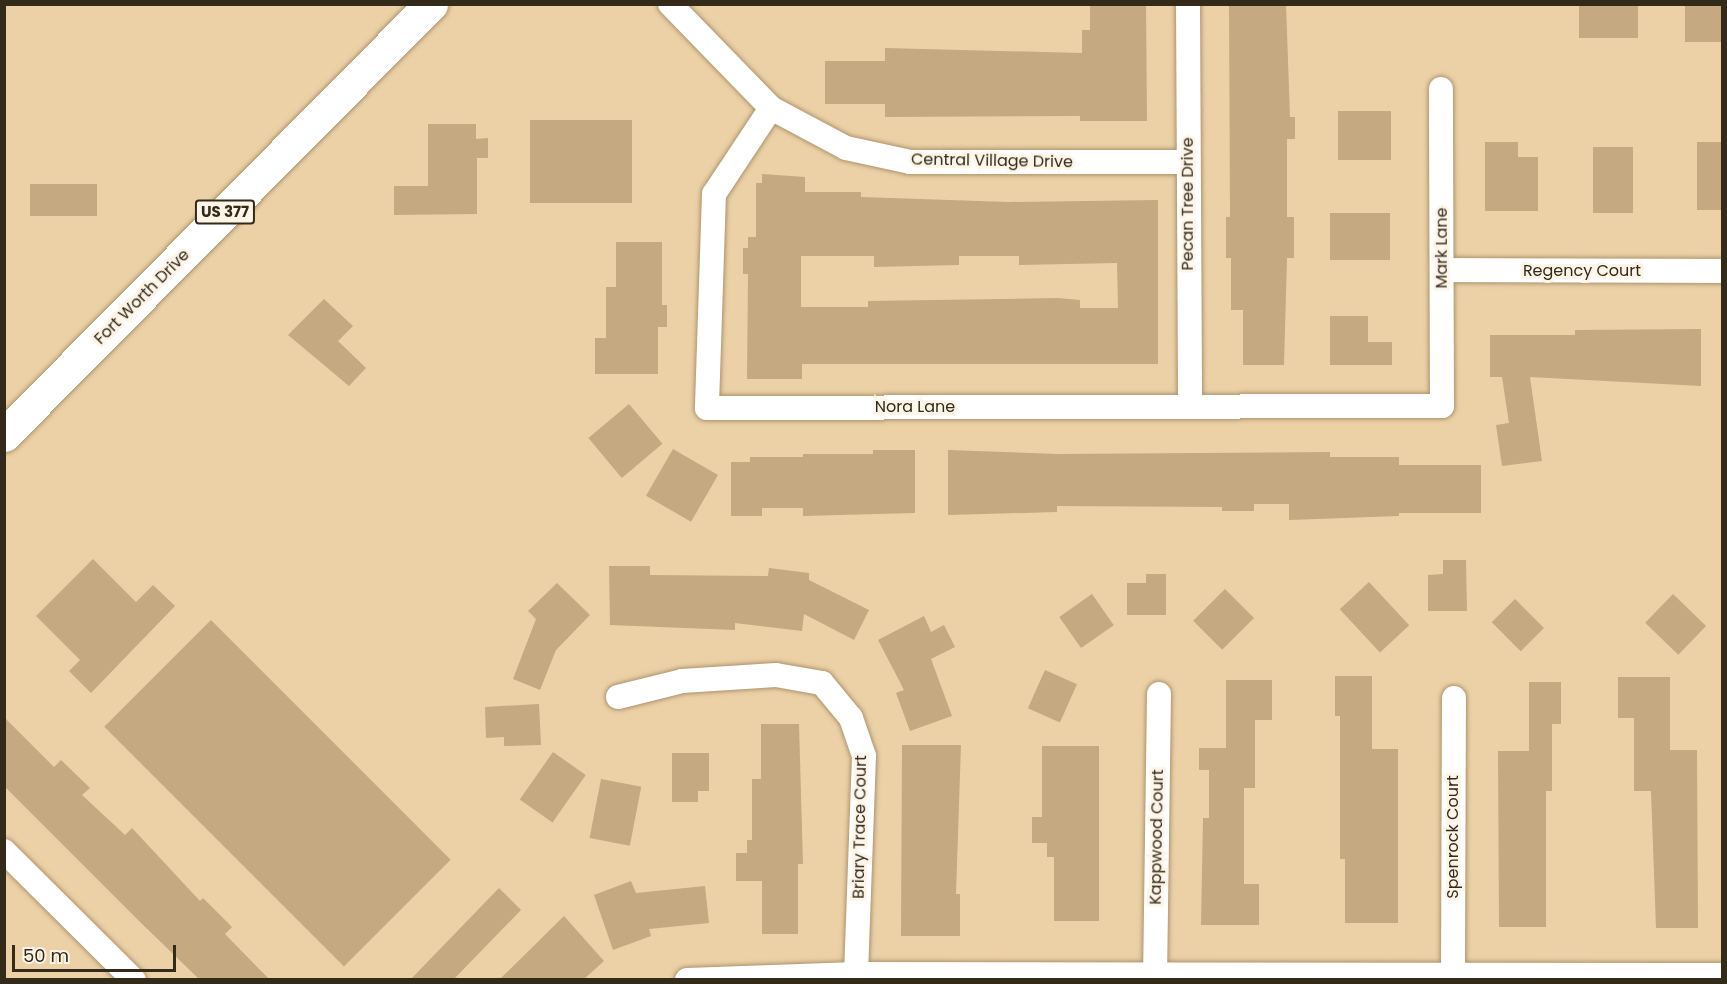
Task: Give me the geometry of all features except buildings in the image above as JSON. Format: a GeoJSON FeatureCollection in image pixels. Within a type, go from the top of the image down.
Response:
{"type":"FeatureCollection","features":[{"type":"Feature","properties":{"kind":"main road","name":"Fort Worth Drive"},"geometry":{"type":"LineString","coordinates":[[4,435],[431,4]]}},
{"type":"Feature","properties":{"kind":"street","name":"Central Village Drive"},"geometry":{"type":"LineString","coordinates":[[670,4],[771,108],[846,148],[910,162],[1188,162]]}},
{"type":"Feature","properties":{"kind":"street","name":"Pecan Tree Drive"},"geometry":{"type":"LineString","coordinates":[[1188,4],[1190,405]]}},
{"type":"Feature","properties":{"kind":"street","name":"Mark Lane"},"geometry":{"type":"LineString","coordinates":[[1441,89],[1442,406]]}},
{"type":"Feature","properties":{"kind":"street","name":"Nora Lane"},"geometry":{"type":"LineString","coordinates":[[771,108],[714,194],[707,408],[1442,406]]}},
{"type":"Feature","properties":{"kind":"street","name":"Regency Court"},"geometry":{"type":"LineString","coordinates":[[1442,270],[1722,271]]}},
{"type":"Feature","properties":{"kind":"street","name":"Briary Trace Court"},"geometry":{"type":"LineString","coordinates":[[618,697],[682,681],[776,675],[822,683],[851,718],[864,756],[856,974]]}},
{"type":"Feature","properties":{"kind":"street","name":"Kappwood Court"},"geometry":{"type":"LineString","coordinates":[[1155,977],[1159,694]]}},
{"type":"Feature","properties":{"kind":"street","name":"Spenrock Court"},"geometry":{"type":"LineString","coordinates":[[1453,975],[1454,698]]}},
{"type":"Feature","properties":{"kind":"street"},"geometry":{"type":"LineString","coordinates":[[4,851],[134,980]]}},
{"type":"Feature","properties":{"kind":"street"},"geometry":{"type":"LineString","coordinates":[[687,980],[856,974],[1155,977],[1722,975]]}}]}
